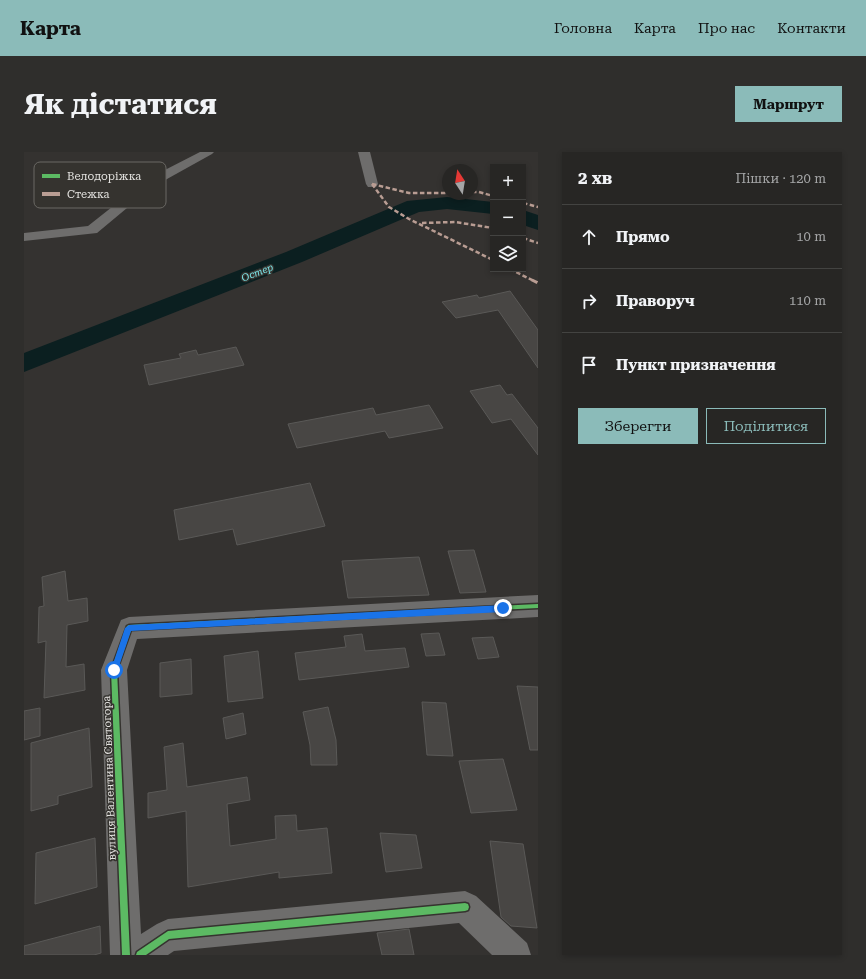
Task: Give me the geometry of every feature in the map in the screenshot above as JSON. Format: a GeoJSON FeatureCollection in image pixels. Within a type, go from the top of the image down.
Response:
{"type":"FeatureCollection","features":[{"type":"Feature","properties":{"kind":"street"},"geometry":{"type":"LineString","coordinates":[[166,174],[208,152]]}},
{"type":"Feature","properties":{"kind":"street"},"geometry":{"type":"LineString","coordinates":[[364,152],[372,184]]}},
{"type":"Feature","properties":{"kind":"street"},"geometry":{"type":"LineString","coordinates":[[24,237],[92,230],[119,208]]}},
{"type":"Feature","properties":{"kind":"street","name":"вулиця Валентина Святогора"},"geometry":{"type":"LineString","coordinates":[[126,955],[114,670],[129,628],[538,606]]}},
{"type":"Feature","properties":{"kind":"street"},"geometry":{"type":"LineString","coordinates":[[140,955],[168,935],[465,907],[515,955]]}},
{"type":"Feature","properties":{"kind":"building"},"geometry":{"type":"Polygon","coordinates":[[[510,291],[538,330],[538,368],[498,310],[456,318],[442,302],[477,295],[479,298],[510,291]]]}},
{"type":"Feature","properties":{"kind":"building"},"geometry":{"type":"Polygon","coordinates":[[[236,347],[244,365],[149,385],[144,365],[181,358],[179,354],[196,350],[198,355],[236,347]]]}},
{"type":"Feature","properties":{"kind":"building"},"geometry":{"type":"Polygon","coordinates":[[[500,385],[507,395],[512,394],[538,428],[538,455],[511,419],[492,423],[470,391],[500,385]]]}},
{"type":"Feature","properties":{"kind":"building"},"geometry":{"type":"Polygon","coordinates":[[[429,405],[443,428],[389,438],[385,431],[297,448],[288,424],[373,408],[376,415],[429,405]]]}},
{"type":"Feature","properties":{"kind":"building"},"geometry":{"type":"Polygon","coordinates":[[[310,483],[325,526],[237,545],[233,529],[179,540],[174,510],[310,483]]]}},
{"type":"Feature","properties":{"kind":"building"},"geometry":{"type":"Polygon","coordinates":[[[474,550],[486,592],[460,593],[448,551],[474,550]]]}},
{"type":"Feature","properties":{"kind":"building"},"geometry":{"type":"Polygon","coordinates":[[[419,557],[429,595],[348,598],[342,561],[419,557]]]}},
{"type":"Feature","properties":{"kind":"building"},"geometry":{"type":"Polygon","coordinates":[[[65,571],[68,601],[87,598],[88,621],[67,625],[66,667],[84,664],[85,690],[44,698],[46,641],[38,643],[39,607],[44,606],[42,577],[65,571]]]}},
{"type":"Feature","properties":{"kind":"building"},"geometry":{"type":"Polygon","coordinates":[[[439,633],[445,655],[426,656],[421,634],[439,633]]]}},
{"type":"Feature","properties":{"kind":"building"},"geometry":{"type":"Polygon","coordinates":[[[362,634],[365,651],[405,648],[409,667],[299,680],[295,653],[346,647],[344,636],[362,634]]]}},
{"type":"Feature","properties":{"kind":"building"},"geometry":{"type":"Polygon","coordinates":[[[493,637],[499,657],[478,659],[472,638],[493,637]]]}},
{"type":"Feature","properties":{"kind":"building"},"geometry":{"type":"Polygon","coordinates":[[[258,651],[263,698],[228,702],[224,656],[258,651]]]}},
{"type":"Feature","properties":{"kind":"building"},"geometry":{"type":"Polygon","coordinates":[[[191,659],[192,694],[160,697],[160,663],[191,659]]]}},
{"type":"Feature","properties":{"kind":"building"},"geometry":{"type":"Polygon","coordinates":[[[517,686],[538,687],[538,750],[530,750],[517,686]]]}},
{"type":"Feature","properties":{"kind":"building"},"geometry":{"type":"Polygon","coordinates":[[[422,702],[446,703],[453,756],[427,755],[422,702]]]}},
{"type":"Feature","properties":{"kind":"building"},"geometry":{"type":"Polygon","coordinates":[[[328,707],[336,740],[337,765],[311,765],[310,745],[303,712],[328,707]]]}},
{"type":"Feature","properties":{"kind":"building"},"geometry":{"type":"Polygon","coordinates":[[[40,708],[40,736],[24,740],[24,711],[40,708]]]}},
{"type":"Feature","properties":{"kind":"building"},"geometry":{"type":"Polygon","coordinates":[[[243,713],[246,734],[226,739],[223,718],[243,713]]]}},
{"type":"Feature","properties":{"kind":"building"},"geometry":{"type":"Polygon","coordinates":[[[89,728],[92,787],[58,796],[58,804],[31,811],[31,743],[89,728]]]}},
{"type":"Feature","properties":{"kind":"building"},"geometry":{"type":"Polygon","coordinates":[[[183,743],[187,787],[247,777],[250,800],[227,804],[230,846],[276,839],[275,816],[296,815],[297,831],[327,828],[332,873],[279,878],[279,872],[188,887],[186,811],[148,818],[148,793],[167,790],[164,747],[183,743]]]}},
{"type":"Feature","properties":{"kind":"building"},"geometry":{"type":"Polygon","coordinates":[[[503,759],[517,810],[471,813],[459,761],[503,759]]]}},
{"type":"Feature","properties":{"kind":"building"},"geometry":{"type":"Polygon","coordinates":[[[380,833],[416,835],[422,868],[386,872],[380,833]]]}},
{"type":"Feature","properties":{"kind":"building"},"geometry":{"type":"Polygon","coordinates":[[[95,838],[97,887],[35,904],[36,853],[95,838]]]}},
{"type":"Feature","properties":{"kind":"building"},"geometry":{"type":"Polygon","coordinates":[[[490,841],[523,844],[537,928],[511,926],[501,917],[490,841]]]}},
{"type":"Feature","properties":{"kind":"building"},"geometry":{"type":"Polygon","coordinates":[[[100,926],[101,953],[94,955],[24,955],[24,946],[100,926]]]}},
{"type":"Feature","properties":{"kind":"building"},"geometry":{"type":"Polygon","coordinates":[[[409,929],[414,955],[382,955],[377,933],[409,929]]]}},
{"type":"Feature","properties":{"kind":"waterway","name":"Остер"},"geometry":{"type":"LineString","coordinates":[[24,363],[294,257],[415,206],[447,203],[490,207]]}},
{"type":"Feature","properties":{"kind":"waterway","name":"Остер"},"geometry":{"type":"LineString","coordinates":[[526,218],[538,223]]}},
{"type":"Feature","properties":{"kind":"marked path"},"geometry":{"type":"LineString","coordinates":[[372,184],[389,207],[409,219],[490,258]]}},
{"type":"Feature","properties":{"kind":"marked path"},"geometry":{"type":"LineString","coordinates":[[372,184],[409,193],[442,193]]}},
{"type":"Feature","properties":{"kind":"marked path"},"geometry":{"type":"LineString","coordinates":[[478,192],[490,195]]}},
{"type":"Feature","properties":{"kind":"marked path"},"geometry":{"type":"LineString","coordinates":[[526,204],[538,207]]}},
{"type":"Feature","properties":{"kind":"marked path"},"geometry":{"type":"LineString","coordinates":[[422,223],[455,222],[490,228]]}},
{"type":"Feature","properties":{"kind":"marked path"},"geometry":{"type":"LineString","coordinates":[[526,239],[538,243]]}},
{"type":"Feature","properties":{"kind":"marked path"},"geometry":{"type":"LineString","coordinates":[[516,272],[538,283]]}},
{"type":"Feature","properties":{"kind":"cycle path"},"geometry":{"type":"LineString","coordinates":[[126,955],[114,670],[129,628],[538,606]]}},
{"type":"Feature","properties":{"kind":"cycle path"},"geometry":{"type":"LineString","coordinates":[[140,955],[168,935],[465,907]]}},
{"type":"Feature","properties":{"kind":"route"},"geometry":{"type":"LineString","coordinates":[[114,670],[129,628],[503,608]]}}]}
